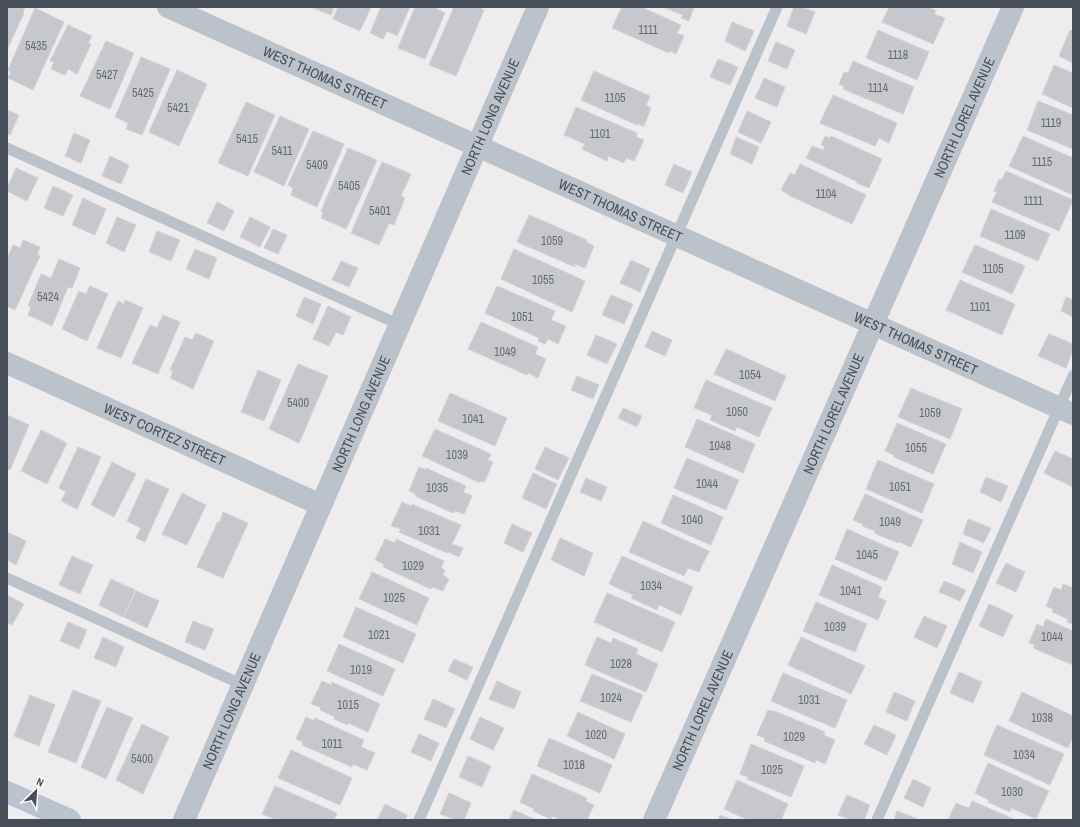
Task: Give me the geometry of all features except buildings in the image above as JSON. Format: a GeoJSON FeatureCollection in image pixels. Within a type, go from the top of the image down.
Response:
{"type":"FeatureCollection","features":[{"type":"Feature","properties":{"kind":"street","name":"WEST THOMAS STREET"},"geometry":{"type":"LineString","coordinates":[[168,7],[1066,411]]}},
{"type":"Feature","properties":{"kind":"street","name":"NORTH LONG AVENUE"},"geometry":{"type":"LineString","coordinates":[[184,820],[538,7]]}},
{"type":"Feature","properties":{"kind":"street","name":"NORTH LOREL AVENUE"},"geometry":{"type":"LineString","coordinates":[[654,820],[1013,7]]}},
{"type":"Feature","properties":{"kind":"street","name":"WEST CORTEZ STREET"},"geometry":{"type":"LineString","coordinates":[[7,363],[322,505]]}},
{"type":"Feature","properties":{"kind":"street"},"geometry":{"type":"LineString","coordinates":[[7,792],[70,820]]}},
{"type":"Feature","properties":{"kind":"lane"},"geometry":{"type":"LineString","coordinates":[[419,820],[777,7]]}},
{"type":"Feature","properties":{"kind":"lane"},"geometry":{"type":"LineString","coordinates":[[7,148],[400,325]]}},
{"type":"Feature","properties":{"kind":"lane"},"geometry":{"type":"LineString","coordinates":[[877,820],[1066,411],[1073,376]]}},
{"type":"Feature","properties":{"kind":"lane"},"geometry":{"type":"LineString","coordinates":[[7,578],[243,685]]}}]}
